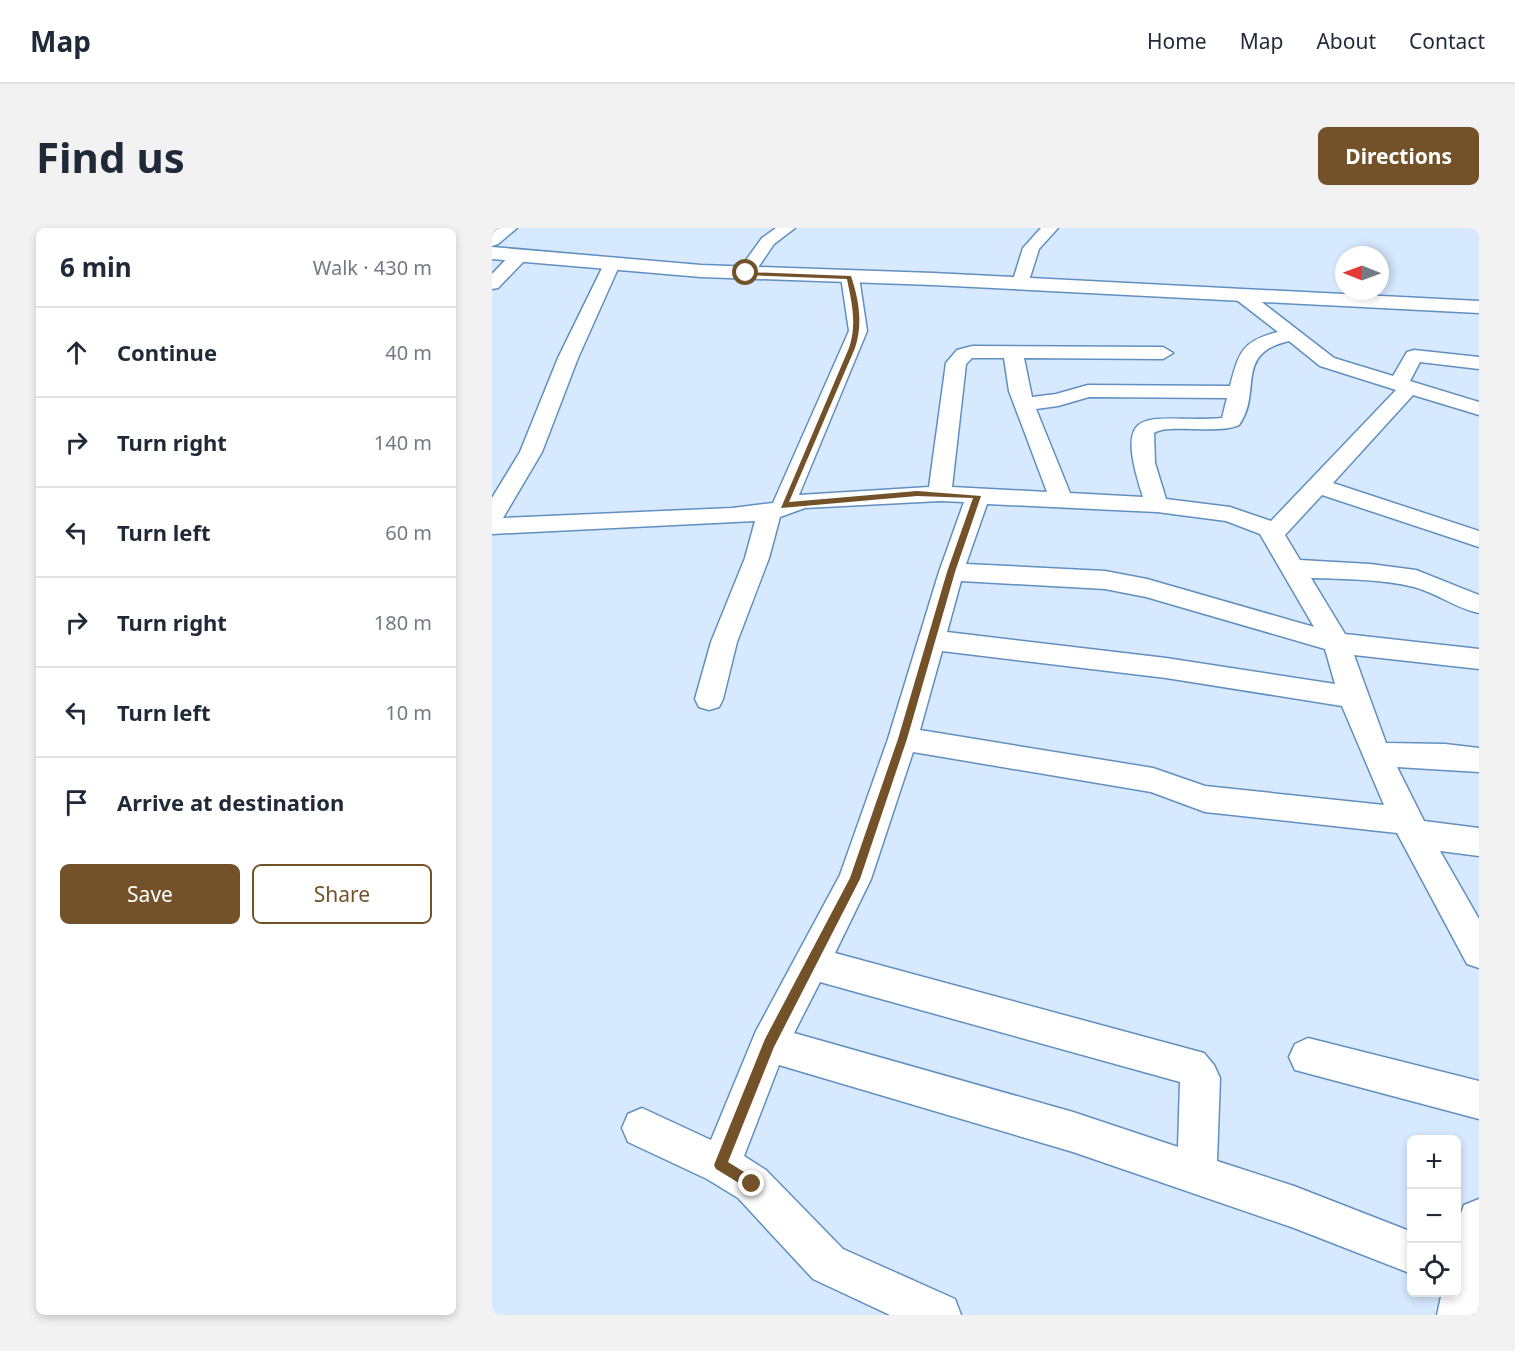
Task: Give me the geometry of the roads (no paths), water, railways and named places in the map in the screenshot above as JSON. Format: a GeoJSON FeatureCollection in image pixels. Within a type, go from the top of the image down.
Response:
{"type":"FeatureCollection","features":[{"type":"Feature","properties":{"kind":"street"},"geometry":{"type":"LineString","coordinates":[[492,241],[509,228]]}},
{"type":"Feature","properties":{"kind":"street"},"geometry":{"type":"LineString","coordinates":[[746,273],[768,241],[787,228]]}},
{"type":"Feature","properties":{"kind":"street"},"geometry":{"type":"LineString","coordinates":[[1021,283],[1031,248],[1050,228]]}},
{"type":"Feature","properties":{"kind":"street"},"geometry":{"type":"LineString","coordinates":[[492,253],[746,273],[1021,283],[1244,297],[1479,308]]}},
{"type":"Feature","properties":{"kind":"street"},"geometry":{"type":"LineString","coordinates":[[492,284],[519,256]]}},
{"type":"Feature","properties":{"kind":"street"},"geometry":{"type":"LineString","coordinates":[[492,518],[531,452],[568,358],[612,264]]}},
{"type":"Feature","properties":{"kind":"street"},"geometry":{"type":"LineString","coordinates":[[709,699],[724,642],[776,509],[846,365],[858,331],[849,277]]}},
{"type":"Feature","properties":{"kind":"street"},"geometry":{"type":"LineString","coordinates":[[1244,297],[1327,362],[1479,409]]}},
{"type":"Feature","properties":{"kind":"street"},"geometry":{"type":"LineString","coordinates":[[1156,505],[1144,460],[1142,433],[1145,428],[1160,424],[1227,424],[1232,421],[1246,357],[1251,351],[1268,341],[1292,336]]}},
{"type":"Feature","properties":{"kind":"street"},"geometry":{"type":"LineString","coordinates":[[940,494],[956,363],[964,354],[972,351],[1163,352]]}},
{"type":"Feature","properties":{"kind":"street"},"geometry":{"type":"LineString","coordinates":[[1013,352],[1019,391],[1061,499]]}},
{"type":"Feature","properties":{"kind":"street"},"geometry":{"type":"LineString","coordinates":[[1272,535],[1404,386],[1414,356],[1479,363]]}},
{"type":"Feature","properties":{"kind":"street"},"geometry":{"type":"LineString","coordinates":[[1024,404],[1058,399],[1088,391],[1239,392]]}},
{"type":"Feature","properties":{"kind":"street"},"geometry":{"type":"LineString","coordinates":[[1317,486],[1479,539]]}},
{"type":"Feature","properties":{"kind":"street"},"geometry":{"type":"LineString","coordinates":[[492,526],[732,516],[811,501],[940,494],[1156,505],[1230,514],[1258,524],[1272,535],[1337,643],[1353,697],[1376,755],[1479,952]]}},
{"type":"Feature","properties":{"kind":"street"},"geometry":{"type":"LineString","coordinates":[[721,1165],[769,1044],[855,879],[903,739],[951,572],[978,496]]}},
{"type":"Feature","properties":{"kind":"street"},"geometry":{"type":"LineString","coordinates":[[1291,568],[1413,578],[1437,586],[1460,601],[1479,604]]}},
{"type":"Feature","properties":{"kind":"street"},"geometry":{"type":"LineString","coordinates":[[951,572],[1105,580],[1137,586],[1337,643],[1479,659]]}},
{"type":"Feature","properties":{"kind":"street"},"geometry":{"type":"LineString","coordinates":[[932,640],[1166,668],[1353,697]]}},
{"type":"Feature","properties":{"kind":"street"},"geometry":{"type":"LineString","coordinates":[[903,739],[1153,780],[1205,800],[1412,827],[1479,842]]}},
{"type":"Feature","properties":{"kind":"street"},"geometry":{"type":"LineString","coordinates":[[1376,755],[1445,756],[1479,760]]}},
{"type":"Feature","properties":{"kind":"street"},"geometry":{"type":"LineString","coordinates":[[810,963],[1191,1066],[1202,1078],[1196,1174]]}},
{"type":"Feature","properties":{"kind":"street"},"geometry":{"type":"LineString","coordinates":[[769,1044],[1073,1132],[1294,1207],[1407,1250]]}},
{"type":"Feature","properties":{"kind":"street"},"geometry":{"type":"LineString","coordinates":[[1308,1057],[1479,1101]]}},
{"type":"Feature","properties":{"kind":"street"},"geometry":{"type":"LineString","coordinates":[[642,1128],[721,1165],[752,1184],[808,1240],[828,1264],[847,1275],[939,1315]]}},
{"type":"Feature","properties":{"kind":"street"},"geometry":{"type":"LineString","coordinates":[[1459,1315],[1462,1272],[1479,1220]]}}]}
